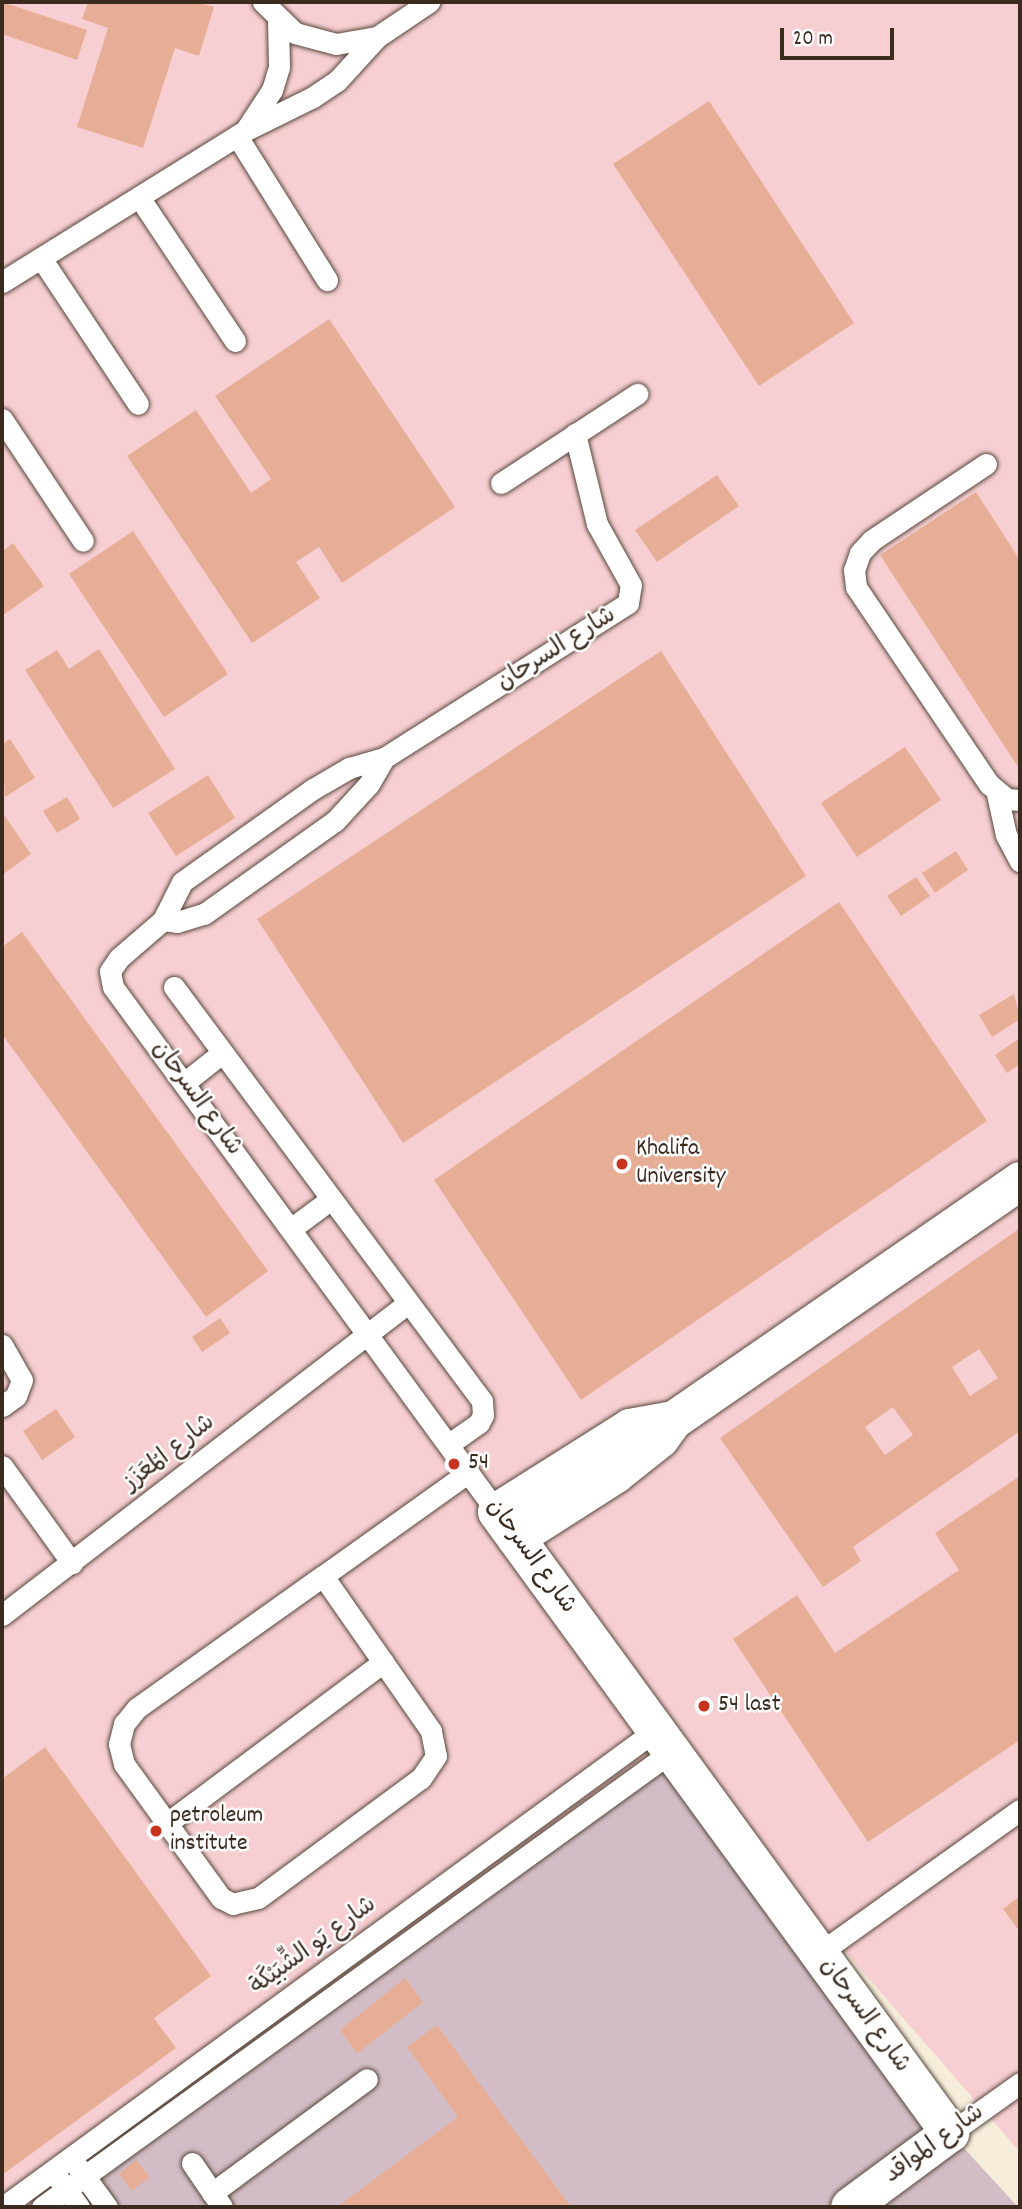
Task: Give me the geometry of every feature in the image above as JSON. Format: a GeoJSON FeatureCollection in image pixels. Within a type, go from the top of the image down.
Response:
{"type":"FeatureCollection","features":[{"type":"Feature","properties":{"kind":"street"},"geometry":{"type":"LineString","coordinates":[[507,1525],[630,1428],[674,1420],[1020,1181]]}},
{"type":"Feature","properties":{"kind":"street","name":"شارع السرحان"},"geometry":{"type":"LineString","coordinates":[[507,1525],[950,2133]]}},
{"type":"Feature","properties":{"kind":"street","name":"شارع المواقد"},"geometry":{"type":"LineString","coordinates":[[850,2207],[950,2133]]}},
{"type":"Feature","properties":{"kind":"lane"},"geometry":{"type":"LineString","coordinates":[[2,282],[241,133],[337,80],[377,37],[429,2]]}},
{"type":"Feature","properties":{"kind":"lane"},"geometry":{"type":"LineString","coordinates":[[267,7],[295,33],[335,44],[377,37]]}},
{"type":"Feature","properties":{"kind":"lane"},"geometry":{"type":"LineString","coordinates":[[241,133],[272,90],[279,67],[267,7]]}},
{"type":"Feature","properties":{"kind":"lane"},"geometry":{"type":"LineString","coordinates":[[241,133],[327,280]]}},
{"type":"Feature","properties":{"kind":"lane"},"geometry":{"type":"LineString","coordinates":[[139,197],[235,341]]}},
{"type":"Feature","properties":{"kind":"lane"},"geometry":{"type":"LineString","coordinates":[[41,258],[138,404]]}},
{"type":"Feature","properties":{"kind":"lane"},"geometry":{"type":"LineString","coordinates":[[501,483],[637,394]]}},
{"type":"Feature","properties":{"kind":"lane"},"geometry":{"type":"LineString","coordinates":[[2,419],[83,541]]}},
{"type":"Feature","properties":{"kind":"lane","name":"شارع السرحان"},"geometry":{"type":"LineString","coordinates":[[507,1525],[110,979],[114,964],[163,920],[182,881],[331,777],[383,758],[622,609],[632,594],[623,570],[597,524],[575,435]]}},
{"type":"Feature","properties":{"kind":"lane"},"geometry":{"type":"LineString","coordinates":[[986,464],[872,540],[860,553],[854,570],[856,587],[997,794],[1006,835],[1020,861]]}},
{"type":"Feature","properties":{"kind":"lane","name":"شارع السرحان"},"geometry":{"type":"LineString","coordinates":[[163,920],[177,922],[204,914],[335,821],[369,784],[383,758]]}},
{"type":"Feature","properties":{"kind":"lane"},"geometry":{"type":"LineString","coordinates":[[997,794],[1020,800]]}},
{"type":"Feature","properties":{"kind":"lane"},"geometry":{"type":"LineString","coordinates":[[174,987],[482,1401],[479,1423],[449,1444]]}},
{"type":"Feature","properties":{"kind":"lane"},"geometry":{"type":"LineString","coordinates":[[184,1083],[222,1053]]}},
{"type":"Feature","properties":{"kind":"lane"},"geometry":{"type":"LineString","coordinates":[[292,1228],[331,1199]]}},
{"type":"Feature","properties":{"kind":"lane","name":"شارع المُعَزَز"},"geometry":{"type":"LineString","coordinates":[[2,1615],[408,1303]]}},
{"type":"Feature","properties":{"kind":"lane"},"geometry":{"type":"LineString","coordinates":[[2,1345],[22,1380],[16,1396],[2,1406]]}},
{"type":"Feature","properties":{"kind":"lane"},"geometry":{"type":"LineString","coordinates":[[2,1466],[72,1563]]}},
{"type":"Feature","properties":{"kind":"lane"},"geometry":{"type":"LineString","coordinates":[[323,1576],[436,1742],[431,1769],[246,1904],[221,1898],[124,1764],[119,1744],[124,1724],[137,1708],[469,1472]]}},
{"type":"Feature","properties":{"kind":"lane"},"geometry":{"type":"LineString","coordinates":[[166,1824],[383,1662]]}},
{"type":"Feature","properties":{"kind":"lane","name":"شارع يَو الشِّبَيْكَة"},"geometry":{"type":"LineString","coordinates":[[3,2207],[232,2039],[664,1741]]}},
{"type":"Feature","properties":{"kind":"lane","name":"شارع يَو الشِّبَيْكَة"},"geometry":{"type":"LineString","coordinates":[[42,2207],[245,2060],[664,1741]]}},
{"type":"Feature","properties":{"kind":"lane"},"geometry":{"type":"LineString","coordinates":[[818,1954],[1020,1810]]}},
{"type":"Feature","properties":{"kind":"lane"},"geometry":{"type":"LineString","coordinates":[[232,2039],[245,2060]]}},
{"type":"Feature","properties":{"kind":"lane"},"geometry":{"type":"LineString","coordinates":[[192,2163],[217,2200],[367,2079]]}},
{"type":"Feature","properties":{"kind":"lane","name":"شارع المواقد"},"geometry":{"type":"LineString","coordinates":[[950,2133],[1020,2083]]}},
{"type":"Feature","properties":{"kind":"lane"},"geometry":{"type":"LineString","coordinates":[[71,2158],[107,2207]]}},
{"type":"Feature","properties":{"kind":"lane"},"geometry":{"type":"LineString","coordinates":[[52,2171],[79,2207]]}},
{"type":"Feature","properties":{"kind":"shaded area"},"geometry":{"type":"Polygon","coordinates":[[[2,2],[1020,2],[1020,2152],[671,1752],[44,2207],[2,2207],[2,2]]]}},
{"type":"Feature","properties":{"kind":"shaded area"},"geometry":{"type":"Polygon","coordinates":[[[671,1752],[950,2133],[1018,2207],[44,2207],[671,1752]]]}},
{"type":"Feature","properties":{"kind":"building"},"geometry":{"type":"Polygon","coordinates":[[[2,2],[87,30],[77,60],[2,34],[2,2]]]}},
{"type":"Feature","properties":{"kind":"building"},"geometry":{"type":"Polygon","coordinates":[[[88,2],[196,2],[214,7],[199,56],[175,48],[143,148],[77,127],[108,28],[82,19],[88,2]]]}},
{"type":"Feature","properties":{"kind":"building"},"geometry":{"type":"Polygon","coordinates":[[[709,101],[854,323],[759,386],[613,164],[709,101]]]}},
{"type":"Feature","properties":{"kind":"building"},"geometry":{"type":"Polygon","coordinates":[[[329,319],[455,507],[342,583],[319,547],[296,562],[320,598],[252,643],[127,456],[196,410],[251,493],[271,479],[215,396],[329,319]]]}},
{"type":"Feature","properties":{"kind":"building"},"geometry":{"type":"Polygon","coordinates":[[[717,475],[739,506],[657,562],[635,530],[717,475]]]}},
{"type":"Feature","properties":{"kind":"building"},"geometry":{"type":"Polygon","coordinates":[[[976,492],[1020,560],[1020,770],[880,555],[976,492]]]}},
{"type":"Feature","properties":{"kind":"building"},"geometry":{"type":"Polygon","coordinates":[[[133,531],[228,674],[164,717],[69,574],[133,531]]]}},
{"type":"Feature","properties":{"kind":"building"},"geometry":{"type":"Polygon","coordinates":[[[13,543],[44,586],[2,616],[2,552],[13,543]]]}},
{"type":"Feature","properties":{"kind":"building"},"geometry":{"type":"Polygon","coordinates":[[[99,649],[175,769],[113,808],[25,670],[57,650],[69,669],[99,649]]]}},
{"type":"Feature","properties":{"kind":"building"},"geometry":{"type":"Polygon","coordinates":[[[661,651],[806,876],[403,1143],[257,919],[661,651]]]}},
{"type":"Feature","properties":{"kind":"building"},"geometry":{"type":"Polygon","coordinates":[[[10,739],[35,778],[5,797],[2,744],[10,739]]]}},
{"type":"Feature","properties":{"kind":"building"},"geometry":{"type":"Polygon","coordinates":[[[905,747],[941,800],[857,857],[821,803],[905,747]]]}},
{"type":"Feature","properties":{"kind":"building"},"geometry":{"type":"Polygon","coordinates":[[[208,775],[235,818],[176,856],[148,813],[208,775]]]}},
{"type":"Feature","properties":{"kind":"building"},"geometry":{"type":"Polygon","coordinates":[[[67,797],[80,819],[57,833],[43,811],[67,797]]]}},
{"type":"Feature","properties":{"kind":"building"},"geometry":{"type":"Polygon","coordinates":[[[2,812],[31,854],[2,875],[2,812]]]}},
{"type":"Feature","properties":{"kind":"building"},"geometry":{"type":"Polygon","coordinates":[[[956,851],[968,870],[935,893],[922,873],[956,851]]]}},
{"type":"Feature","properties":{"kind":"building"},"geometry":{"type":"Polygon","coordinates":[[[916,877],[930,896],[901,916],[887,896],[916,877]]]}},
{"type":"Feature","properties":{"kind":"building","name":"Khalifa University"},"geometry":{"type":"Polygon","coordinates":[[[839,902],[987,1121],[581,1400],[434,1180],[839,902]]]}},
{"type":"Feature","properties":{"kind":"building"},"geometry":{"type":"Polygon","coordinates":[[[22,932],[268,1271],[206,1317],[2,1034],[2,947],[22,932]]]}},
{"type":"Feature","properties":{"kind":"building"},"geometry":{"type":"Polygon","coordinates":[[[1014,994],[1020,1019],[992,1037],[979,1015],[1014,994]]]}},
{"type":"Feature","properties":{"kind":"building"},"geometry":{"type":"Polygon","coordinates":[[[1020,1038],[1020,1064],[1007,1073],[995,1055],[1020,1038]]]}},
{"type":"Feature","properties":{"kind":"building"},"geometry":{"type":"Polygon","coordinates":[[[1020,1228],[1020,1431],[853,1547],[861,1561],[823,1587],[720,1438],[1020,1228]],[[979,1349],[952,1367],[970,1396],[998,1378],[979,1349]],[[893,1407],[865,1427],[885,1455],[913,1435],[893,1407]]]}},
{"type":"Feature","properties":{"kind":"building"},"geometry":{"type":"Polygon","coordinates":[[[220,1318],[230,1333],[202,1352],[192,1337],[220,1318]]]}},
{"type":"Feature","properties":{"kind":"building"},"geometry":{"type":"Polygon","coordinates":[[[56,1409],[75,1437],[42,1460],[23,1431],[56,1409]]]}},
{"type":"Feature","properties":{"kind":"building"},"geometry":{"type":"Polygon","coordinates":[[[1020,1476],[1020,1740],[868,1842],[733,1639],[797,1595],[835,1653],[959,1570],[935,1533],[1020,1476]]]}},
{"type":"Feature","properties":{"kind":"building"},"geometry":{"type":"Polygon","coordinates":[[[45,1747],[211,1976],[154,2018],[176,2048],[2,2175],[2,1779],[45,1747]]]}},
{"type":"Feature","properties":{"kind":"building"},"geometry":{"type":"Polygon","coordinates":[[[1020,1896],[1020,1932],[1003,1909],[1020,1896]]]}},
{"type":"Feature","properties":{"kind":"building"},"geometry":{"type":"Polygon","coordinates":[[[405,1978],[423,2002],[357,2054],[340,2030],[405,1978]]]}},
{"type":"Feature","properties":{"kind":"building"},"geometry":{"type":"Polygon","coordinates":[[[437,2025],[571,2207],[337,2207],[458,2117],[407,2047],[437,2025]]]}},
{"type":"Feature","properties":{"kind":"building"},"geometry":{"type":"Polygon","coordinates":[[[136,2160],[150,2177],[132,2191],[119,2174],[136,2160]]]}},
{"type":"Feature","properties":{"kind":"place","name":"Khalifa University"},"geometry":{"type":"Point","coordinates":[622,1164]}},
{"type":"Feature","properties":{"kind":"place","name":"54"},"geometry":{"type":"Point","coordinates":[454,1464]}},
{"type":"Feature","properties":{"kind":"place","name":"54 last"},"geometry":{"type":"Point","coordinates":[704,1706]}},
{"type":"Feature","properties":{"kind":"place","name":"petroleum institute"},"geometry":{"type":"Point","coordinates":[156,1831]}}]}
